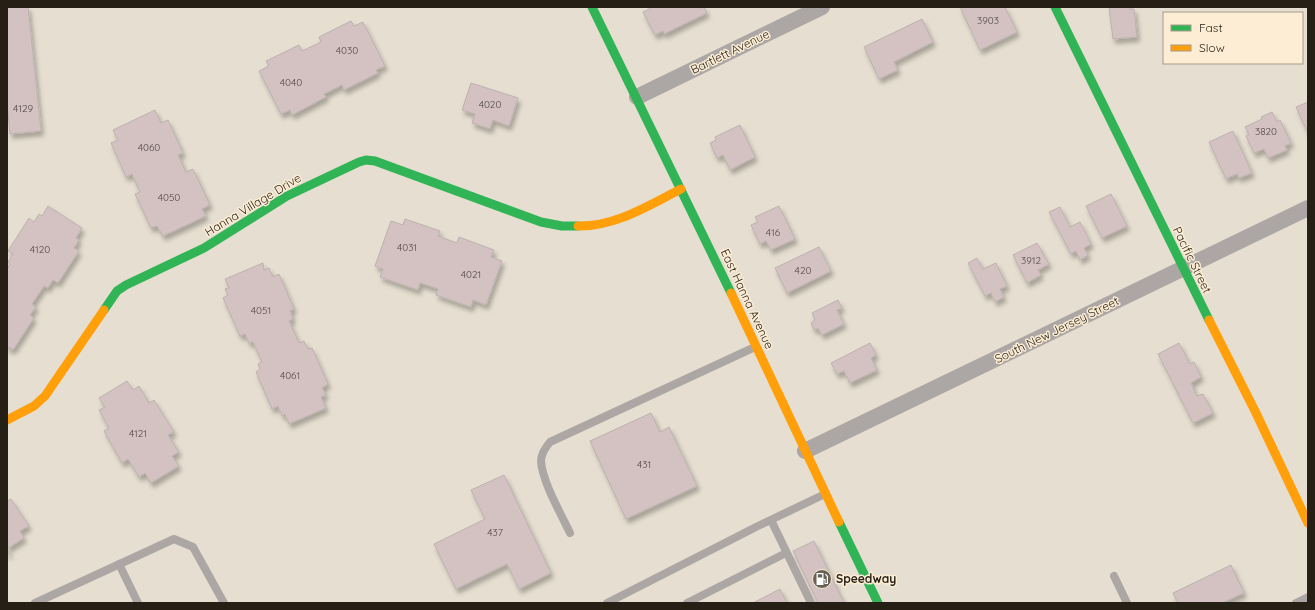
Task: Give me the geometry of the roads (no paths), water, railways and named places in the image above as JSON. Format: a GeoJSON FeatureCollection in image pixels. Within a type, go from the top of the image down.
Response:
{"type":"FeatureCollection","features":[{"type":"Feature","properties":{"kind":"street","name":"East Hanna Avenue"},"geometry":{"type":"LineString","coordinates":[[592,7],[728,286],[878,603]]}},
{"type":"Feature","properties":{"kind":"street","name":"Bartlett Avenue"},"geometry":{"type":"LineString","coordinates":[[637,97],[822,7]]}},
{"type":"Feature","properties":{"kind":"street","name":"Pacific Street"},"geometry":{"type":"LineString","coordinates":[[1055,7],[1183,269],[1256,413],[1308,524]]}},
{"type":"Feature","properties":{"kind":"street","name":"Hanna Village Drive"},"geometry":{"type":"LineString","coordinates":[[7,420],[34,406],[45,396],[117,291],[126,285],[220,239],[287,196],[359,162],[366,160],[375,161],[541,222],[567,226],[597,225],[617,220],[681,189]]}},
{"type":"Feature","properties":{"kind":"street","name":"South New Jersey Street"},"geometry":{"type":"LineString","coordinates":[[805,451],[1308,208]]}},
{"type":"Feature","properties":{"kind":"lane"},"geometry":{"type":"LineString","coordinates":[[570,533],[547,485],[541,461],[544,450],[550,442],[756,347]]}},
{"type":"Feature","properties":{"kind":"lane"},"geometry":{"type":"LineString","coordinates":[[607,603],[771,520],[826,494]]}},
{"type":"Feature","properties":{"kind":"lane"},"geometry":{"type":"LineString","coordinates":[[771,520],[811,603]]}},
{"type":"Feature","properties":{"kind":"lane"},"geometry":{"type":"LineString","coordinates":[[35,603],[174,539],[192,547],[224,603]]}},
{"type":"Feature","properties":{"kind":"lane"},"geometry":{"type":"LineString","coordinates":[[687,603],[786,553]]}},
{"type":"Feature","properties":{"kind":"lane"},"geometry":{"type":"LineString","coordinates":[[119,564],[138,603]]}},
{"type":"Feature","properties":{"kind":"lane"},"geometry":{"type":"LineString","coordinates":[[1114,576],[1127,603]]}},
{"type":"Feature","properties":{"kind":"lane"},"geometry":{"type":"LineString","coordinates":[[1296,603],[1308,597]]}},
{"type":"Feature","properties":{"kind":"place","name":"Speedway"},"geometry":{"type":"Point","coordinates":[822,579]}}]}
